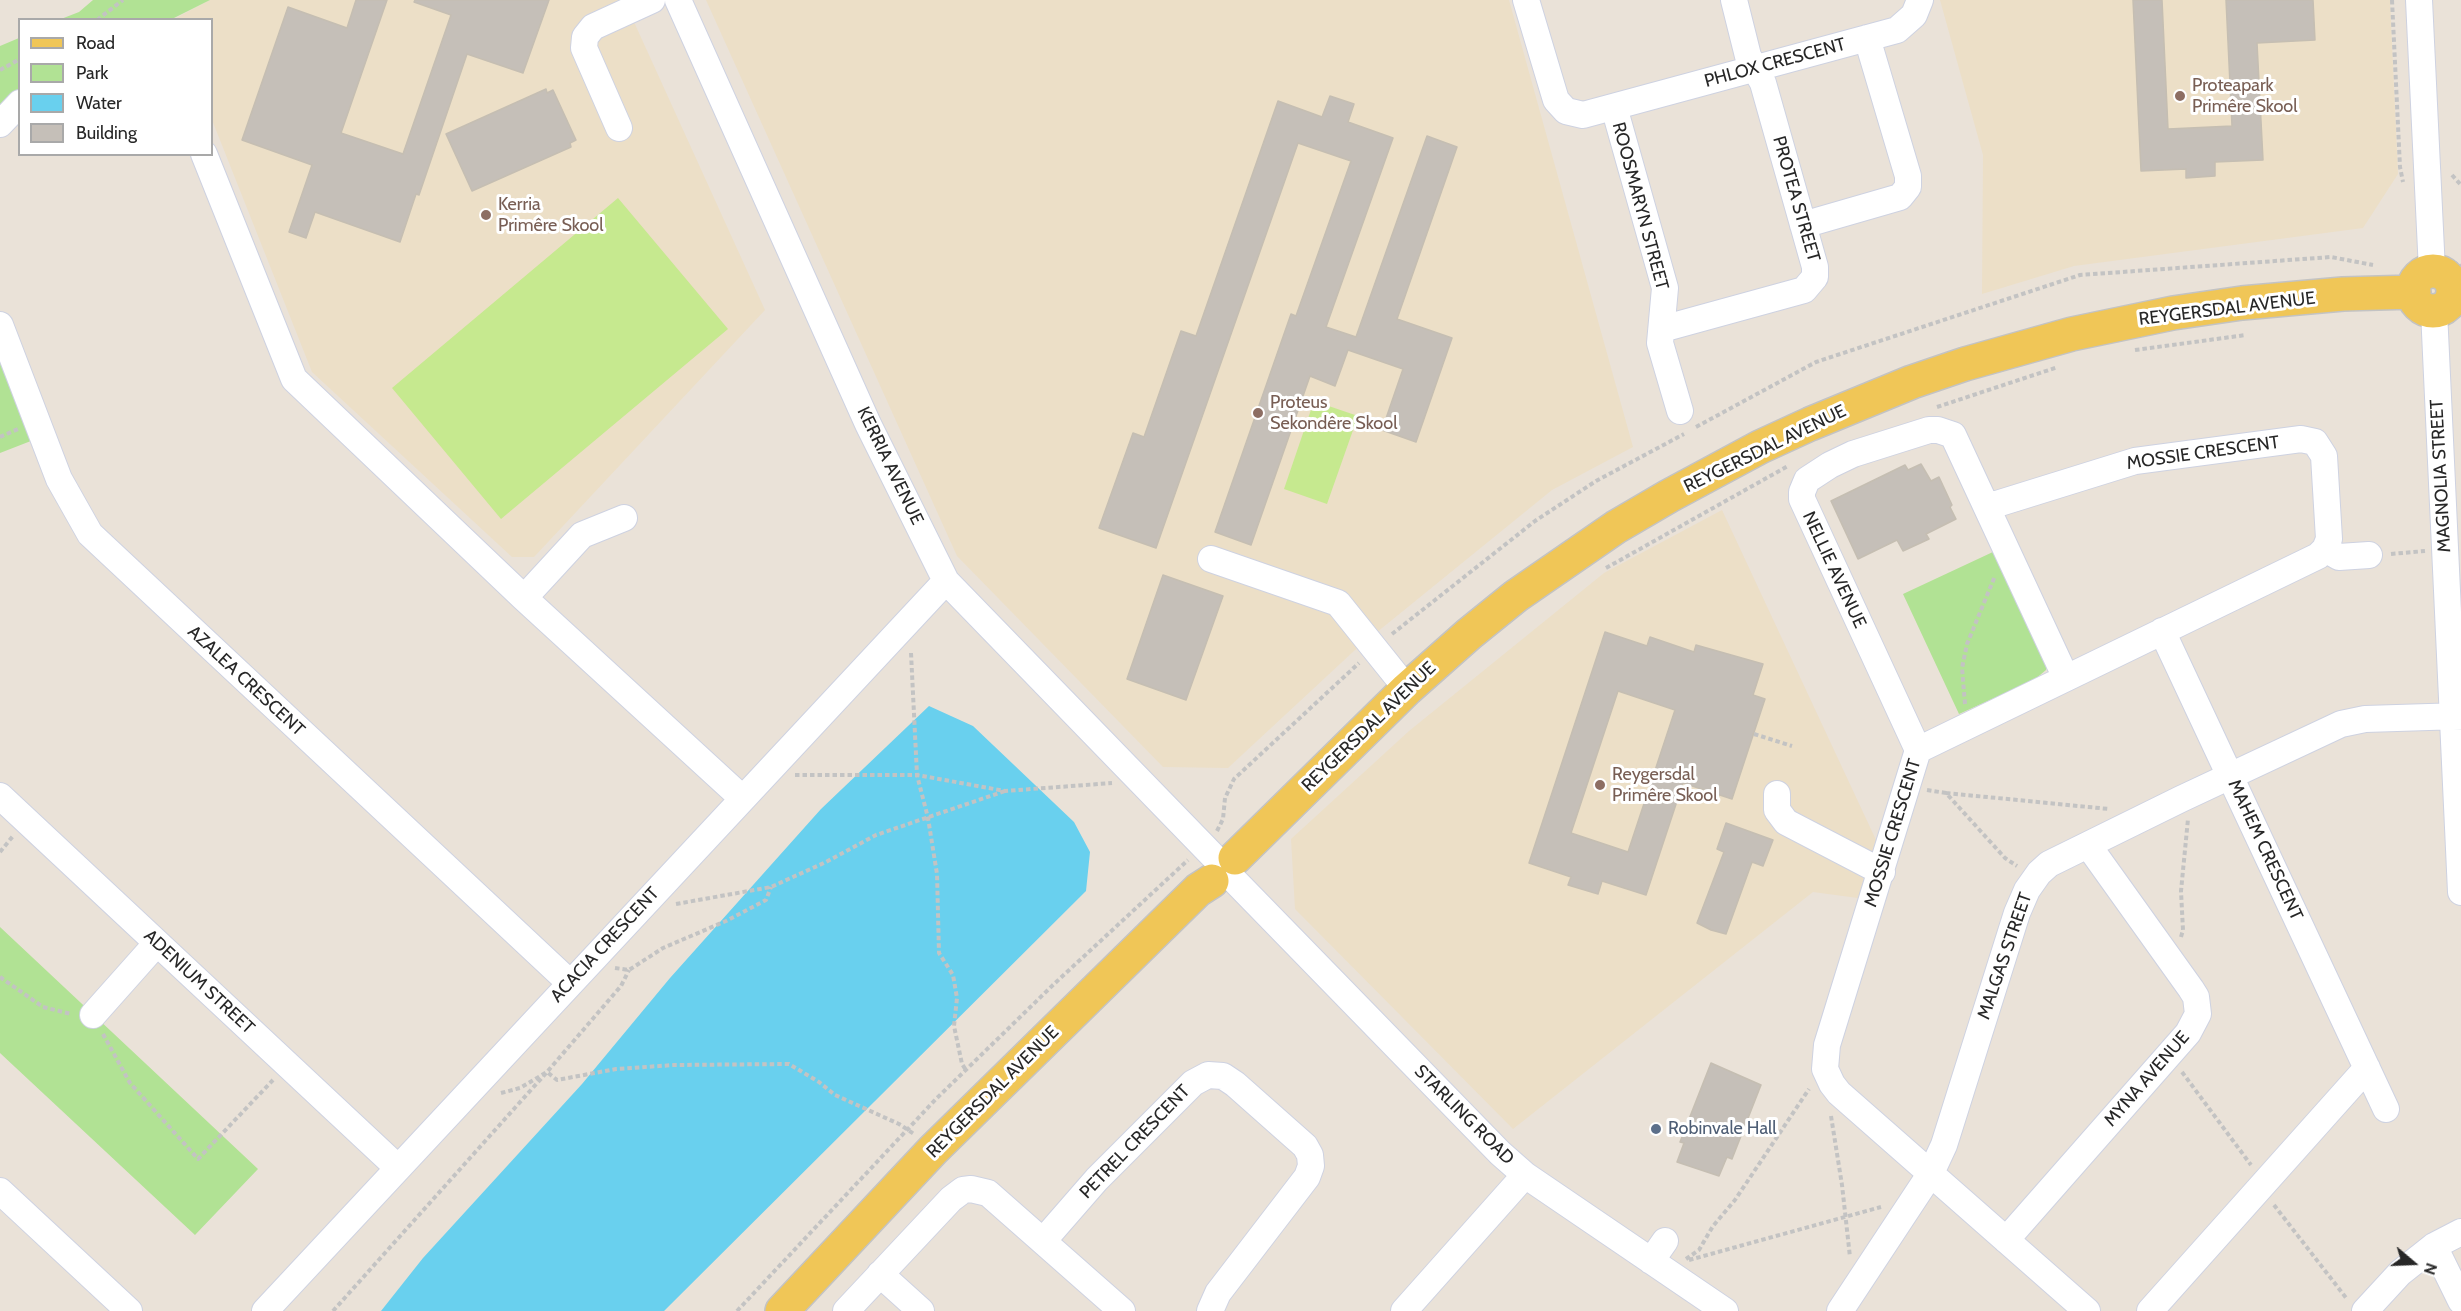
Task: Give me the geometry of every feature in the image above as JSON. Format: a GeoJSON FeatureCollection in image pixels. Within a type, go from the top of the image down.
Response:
{"type":"FeatureCollection","features":[{"type":"Feature","properties":{"kind":"main road","name":"REYGERSDAL AVENUE"},"geometry":{"type":"LineString","coordinates":[[782,1311],[933,1150],[1198,890],[1220,864],[1469,634],[1516,596],[1616,527],[1760,447],[1860,402],[1976,361],[2072,334],[2126,322],[2242,303],[2333,295],[2439,291]]}},
{"type":"Feature","properties":{"kind":"street"},"geometry":{"type":"LineString","coordinates":[[619,128],[584,48],[585,37],[592,27],[652,0]]}},
{"type":"Feature","properties":{"kind":"street","name":"KERRIA AVENUE"},"geometry":{"type":"LineString","coordinates":[[678,0],[868,424],[946,581],[1220,864]]}},
{"type":"Feature","properties":{"kind":"street","name":"PHLOX CRESCENT"},"geometry":{"type":"LineString","coordinates":[[1526,0],[1552,93],[1560,106],[1574,114],[1583,115],[1904,26],[1914,15],[1920,0]]}},
{"type":"Feature","properties":{"kind":"street","name":"PROTEA STREET"},"geometry":{"type":"LineString","coordinates":[[1662,329],[1799,291],[1809,286],[1815,277],[1815,267],[1762,83],[1748,56],[1734,0]]}},
{"type":"Feature","properties":{"kind":"street","name":"MAGNOLIA STREET"},"geometry":{"type":"LineString","coordinates":[[2419,0],[2439,291],[2444,550],[2456,716],[2461,892]]}},
{"type":"Feature","properties":{"kind":"street"},"geometry":{"type":"LineString","coordinates":[[1803,225],[1900,196],[1908,187],[1908,176],[1867,38]]}},
{"type":"Feature","properties":{"kind":"street"},"geometry":{"type":"LineString","coordinates":[[0,124],[18,105]]}},
{"type":"Feature","properties":{"kind":"street","name":"ROOSMARYN STREET"},"geometry":{"type":"LineString","coordinates":[[1614,106],[1665,288],[1660,343],[1680,411]]}},
{"type":"Feature","properties":{"kind":"street"},"geometry":{"type":"LineString","coordinates":[[205,156],[294,379],[524,598],[742,798]]}},
{"type":"Feature","properties":{"kind":"street","name":"AZALEA CRESCENT"},"geometry":{"type":"LineString","coordinates":[[0,325],[59,479],[90,534],[570,983]]}},
{"type":"Feature","properties":{"kind":"street","name":"NELLIE AVENUE"},"geometry":{"type":"LineString","coordinates":[[1918,750],[1804,506],[1802,492],[1807,480],[1846,458],[1929,430],[1938,430],[1953,435],[2066,678]]}},
{"type":"Feature","properties":{"kind":"street","name":"MOSSIE CRESCENT"},"geometry":{"type":"LineString","coordinates":[[1833,1084],[1825,1061],[1827,1045],[1909,787],[1918,750],[2318,556],[2325,549],[2329,538],[2324,456],[2320,446],[2308,439],[2122,464],[1987,507]]}},
{"type":"Feature","properties":{"kind":"street"},"geometry":{"type":"LineString","coordinates":[[524,598],[582,535],[624,518]]}},
{"type":"Feature","properties":{"kind":"street"},"geometry":{"type":"LineString","coordinates":[[2325,549],[2339,557],[2369,555]]}},
{"type":"Feature","properties":{"kind":"street"},"geometry":{"type":"LineString","coordinates":[[1211,559],[1338,603],[1407,689]]}},
{"type":"Feature","properties":{"kind":"street","name":"ACACIA CRESCENT"},"geometry":{"type":"LineString","coordinates":[[265,1311],[946,581]]}},
{"type":"Feature","properties":{"kind":"street","name":"MAHEM CRESCENT"},"geometry":{"type":"LineString","coordinates":[[2162,631],[2386,1109]]}},
{"type":"Feature","properties":{"kind":"street","name":"MALGAS STREET"},"geometry":{"type":"LineString","coordinates":[[1840,1311],[1931,1173],[1944,1145],[2017,913],[2031,882],[2049,864],[2181,799],[2353,721],[2456,716]]}},
{"type":"Feature","properties":{"kind":"street"},"geometry":{"type":"LineString","coordinates":[[1777,794],[1777,810],[1786,822],[1882,872]]}},
{"type":"Feature","properties":{"kind":"street","name":"ADENIUM STREET"},"geometry":{"type":"LineString","coordinates":[[0,796],[398,1168]]}},
{"type":"Feature","properties":{"kind":"street","name":"MYNA AVENUE"},"geometry":{"type":"LineString","coordinates":[[2006,1240],[2193,1027],[2198,1014],[2196,997],[2088,845]]}},
{"type":"Feature","properties":{"kind":"street","name":"STARLING ROAD"},"geometry":{"type":"LineString","coordinates":[[1220,864],[1500,1153],[1525,1175],[1658,1251],[1725,1311]]}},
{"type":"Feature","properties":{"kind":"street"},"geometry":{"type":"LineString","coordinates":[[93,1015],[157,943]]}},
{"type":"Feature","properties":{"kind":"street"},"geometry":{"type":"LineString","coordinates":[[2150,1311],[2367,1068]]}},
{"type":"Feature","properties":{"kind":"street","name":"PETREL CRESCENT"},"geometry":{"type":"LineString","coordinates":[[1043,1241],[1097,1179],[1193,1083],[1208,1075],[1223,1076],[1235,1083],[1305,1146],[1310,1155],[1311,1166],[1307,1177],[1218,1293],[1210,1311]]}},
{"type":"Feature","properties":{"kind":"street"},"geometry":{"type":"LineString","coordinates":[[1833,1084],[2087,1311]]}},
{"type":"Feature","properties":{"kind":"street"},"geometry":{"type":"LineString","coordinates":[[1412,1308],[1525,1175]]}},
{"type":"Feature","properties":{"kind":"street"},"geometry":{"type":"LineString","coordinates":[[846,1311],[951,1199],[963,1190],[980,1189],[988,1192],[1122,1311]]}},
{"type":"Feature","properties":{"kind":"street"},"geometry":{"type":"LineString","coordinates":[[0,1191],[129,1311]]}},
{"type":"Feature","properties":{"kind":"street"},"geometry":{"type":"LineString","coordinates":[[2365,1311],[2400,1273],[2434,1246],[2461,1232]]}},
{"type":"Feature","properties":{"kind":"street"},"geometry":{"type":"LineString","coordinates":[[2434,1246],[2461,1301]]}},
{"type":"Feature","properties":{"kind":"street"},"geometry":{"type":"LineString","coordinates":[[880,1274],[921,1311]]}},
{"type":"Feature","properties":{"kind":"path"},"geometry":{"type":"LineString","coordinates":[[100,18],[123,0]]}},
{"type":"Feature","properties":{"kind":"path"},"geometry":{"type":"LineString","coordinates":[[2392,0],[2400,168],[2405,187]]}},
{"type":"Feature","properties":{"kind":"path"},"geometry":{"type":"LineString","coordinates":[[0,70],[18,60]]}},
{"type":"Feature","properties":{"kind":"path"},"geometry":{"type":"LineString","coordinates":[[2240,263],[2331,257],[2381,267]]}},
{"type":"Feature","properties":{"kind":"path"},"geometry":{"type":"LineString","coordinates":[[2369,555],[2444,550]]}},
{"type":"Feature","properties":{"kind":"path"},"geometry":{"type":"LineString","coordinates":[[1973,723],[1965,703],[1962,686],[1962,668],[1967,644],[1997,572],[2011,558]]}},
{"type":"Feature","properties":{"kind":"path"},"geometry":{"type":"LineString","coordinates":[[896,633],[911,653],[917,776],[928,818],[937,874],[939,953],[953,975],[957,998],[954,1026],[962,1064],[966,1070]]}},
{"type":"Feature","properties":{"kind":"path"},"geometry":{"type":"LineString","coordinates":[[1754,734],[1792,746]]}},
{"type":"Feature","properties":{"kind":"path"},"geometry":{"type":"LineString","coordinates":[[767,771],[785,774],[917,776],[1005,791],[1112,784],[1124,766]]}},
{"type":"Feature","properties":{"kind":"path"},"geometry":{"type":"LineString","coordinates":[[1909,787],[1946,793],[2117,810],[2132,823]]}},
{"type":"Feature","properties":{"kind":"path"},"geometry":{"type":"LineString","coordinates":[[651,897],[671,904],[771,887],[826,862],[876,835],[1005,791]]}},
{"type":"Feature","properties":{"kind":"path"},"geometry":{"type":"LineString","coordinates":[[1946,793],[2005,858],[2024,872],[2031,882]]}},
{"type":"Feature","properties":{"kind":"path"},"geometry":{"type":"LineString","coordinates":[[2172,963],[2183,930],[2181,891],[2188,820],[2181,799]]}},
{"type":"Feature","properties":{"kind":"path"},"geometry":{"type":"LineString","coordinates":[[737,1311],[908,1129],[1054,984],[1220,864]]}},
{"type":"Feature","properties":{"kind":"path"},"geometry":{"type":"LineString","coordinates":[[333,1311],[547,1072],[621,986],[629,970],[663,948],[726,921],[766,900],[771,887]]}},
{"type":"Feature","properties":{"kind":"path"},"geometry":{"type":"LineString","coordinates":[[588,964],[629,970]]}},
{"type":"Feature","properties":{"kind":"path"},"geometry":{"type":"LineString","coordinates":[[0,977],[43,1007],[67,1013],[93,1015],[130,1083],[198,1159],[288,1065]]}},
{"type":"Feature","properties":{"kind":"path"},"geometry":{"type":"LineString","coordinates":[[547,1072],[557,1080],[616,1069],[674,1065],[789,1064],[819,1082],[835,1095],[908,1129],[933,1150]]}},
{"type":"Feature","properties":{"kind":"path"},"geometry":{"type":"LineString","coordinates":[[470,1090],[480,1098],[520,1088],[547,1072]]}},
{"type":"Feature","properties":{"kind":"path"},"geometry":{"type":"LineString","coordinates":[[1863,1276],[1852,1267],[1847,1245],[1845,1216],[1831,1116],[1833,1084],[1814,1082],[1735,1200],[1713,1226],[1699,1250],[1683,1262],[1845,1216],[1891,1204],[1906,1211]]}},
{"type":"Feature","properties":{"kind":"shaded area","name":"Kerria Primêre Skool"},"geometry":{"type":"Polygon","coordinates":[[[210,0],[624,0],[765,310],[534,557],[512,557],[312,372],[213,123],[213,18],[176,18],[210,0]]]}},
{"type":"Feature","properties":{"kind":"shaded area","name":"Proteus Sekondêre Skool"},"geometry":{"type":"Polygon","coordinates":[[[706,0],[1509,0],[1633,447],[1552,490],[1355,650],[1228,768],[1163,767],[957,556],[706,0]]]}},
{"type":"Feature","properties":{"kind":"shaded area","name":"Proteapark Primêre Skool"},"geometry":{"type":"Polygon","coordinates":[[[1940,0],[2390,0],[2398,174],[2363,228],[2074,266],[1982,294],[1983,155],[1940,0]]]}},
{"type":"Feature","properties":{"kind":"shaded area","name":"Reygersdal Primêre Skool"},"geometry":{"type":"Polygon","coordinates":[[[1722,510],[1876,840],[1858,898],[1813,892],[1513,1129],[1295,909],[1291,839],[1409,731],[1604,573],[1722,510]]]}},
{"type":"Feature","properties":{"kind":"green space"},"geometry":{"type":"Polygon","coordinates":[[[93,0],[210,0],[174,18],[64,18],[79,12],[93,0]]]}},
{"type":"Feature","properties":{"kind":"green space"},"geometry":{"type":"Polygon","coordinates":[[[18,38],[18,94],[0,114],[0,46],[18,38]]]}},
{"type":"Feature","properties":{"kind":"green space"},"geometry":{"type":"Polygon","coordinates":[[[618,198],[728,329],[501,519],[392,388],[618,198]]]}},
{"type":"Feature","properties":{"kind":"green space"},"geometry":{"type":"Polygon","coordinates":[[[0,346],[36,439],[0,453],[0,346]]]}},
{"type":"Feature","properties":{"kind":"green space"},"geometry":{"type":"Polygon","coordinates":[[[1314,401],[1358,416],[1327,504],[1284,489],[1314,401]]]}},
{"type":"Feature","properties":{"kind":"green space"},"geometry":{"type":"Polygon","coordinates":[[[1995,551],[2047,665],[2046,670],[2034,680],[1959,714],[1903,594],[1995,551]]]}},
{"type":"Feature","properties":{"kind":"green space"},"geometry":{"type":"Polygon","coordinates":[[[0,927],[258,1169],[195,1235],[0,1053],[0,927]]]}},
{"type":"Feature","properties":{"kind":"water"},"geometry":{"type":"Polygon","coordinates":[[[929,706],[973,726],[1074,822],[1090,852],[1086,891],[664,1311],[381,1311],[423,1258],[582,1084],[670,978],[821,809],[929,706]]]}},
{"type":"Feature","properties":{"kind":"building"},"geometry":{"type":"Polygon","coordinates":[[[356,0],[387,0],[341,133],[403,154],[451,15],[414,2],[415,0],[549,0],[523,73],[467,54],[419,195],[416,194],[400,242],[315,212],[306,238],[289,232],[312,165],[242,140],[288,7],[347,28],[356,0]]]}},
{"type":"Feature","properties":{"kind":"building"},"geometry":{"type":"Polygon","coordinates":[[[2133,0],[2162,0],[2168,129],[2232,126],[2226,0],[2313,0],[2315,40],[2257,43],[2263,160],[2215,162],[2215,176],[2186,178],[2186,169],[2141,171],[2133,0]]]}},
{"type":"Feature","properties":{"kind":"building"},"geometry":{"type":"Polygon","coordinates":[[[546,89],[547,93],[553,90],[576,140],[570,143],[571,147],[472,191],[446,134],[546,89]]]}},
{"type":"Feature","properties":{"kind":"building"},"geometry":{"type":"Polygon","coordinates":[[[1330,96],[1354,104],[1348,122],[1393,138],[1326,327],[1356,337],[1427,136],[1457,147],[1397,319],[1452,338],[1416,442],[1382,430],[1403,369],[1348,350],[1335,386],[1310,376],[1251,545],[1215,532],[1291,314],[1296,316],[1351,161],[1298,143],[1156,548],[1099,528],[1133,433],[1144,437],[1181,331],[1196,336],[1278,101],[1322,117],[1330,96]]]}},
{"type":"Feature","properties":{"kind":"building"},"geometry":{"type":"Polygon","coordinates":[[[1921,464],[1931,481],[1939,477],[1956,519],[1926,534],[1929,539],[1903,551],[1897,540],[1858,559],[1831,501],[1905,465],[1908,470],[1921,464]]]}},
{"type":"Feature","properties":{"kind":"building"},"geometry":{"type":"Polygon","coordinates":[[[1163,575],[1223,596],[1186,700],[1127,679],[1163,575]]]}},
{"type":"Feature","properties":{"kind":"building"},"geometry":{"type":"Polygon","coordinates":[[[1605,632],[1647,646],[1650,637],[1694,652],[1696,645],[1763,664],[1753,695],[1765,699],[1732,799],[1683,783],[1646,895],[1602,881],[1598,894],[1568,885],[1571,877],[1529,863],[1605,632]],[[1618,691],[1571,833],[1628,852],[1675,710],[1618,691]]]}},
{"type":"Feature","properties":{"kind":"building"},"geometry":{"type":"Polygon","coordinates":[[[1726,823],[1773,840],[1763,866],[1752,862],[1726,934],[1697,923],[1724,852],[1717,849],[1726,823]]]}},
{"type":"Feature","properties":{"kind":"building"},"geometry":{"type":"Polygon","coordinates":[[[1711,1063],[1761,1085],[1732,1159],[1727,1157],[1719,1176],[1677,1162],[1684,1143],[1680,1142],[1711,1063]]]}},
{"type":"Feature","properties":{"kind":"place","name":"Proteapark Primêre Skool"},"geometry":{"type":"Point","coordinates":[2180,96]}},
{"type":"Feature","properties":{"kind":"place","name":"Kerria Primêre Skool"},"geometry":{"type":"Point","coordinates":[486,215]}},
{"type":"Feature","properties":{"kind":"place","name":"Proteus Sekondêre Skool"},"geometry":{"type":"Point","coordinates":[1258,413]}},
{"type":"Feature","properties":{"kind":"place","name":"Reygersdal Primêre Skool"},"geometry":{"type":"Point","coordinates":[1600,785]}},
{"type":"Feature","properties":{"kind":"place","name":"Robinvale Hall"},"geometry":{"type":"Point","coordinates":[1656,1129]}}]}
